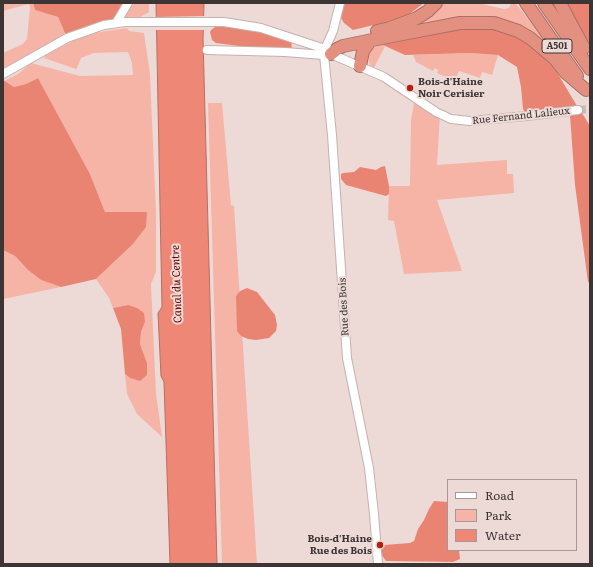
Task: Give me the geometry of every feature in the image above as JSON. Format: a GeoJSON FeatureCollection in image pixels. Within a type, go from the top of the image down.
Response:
{"type":"FeatureCollection","features":[{"type":"Feature","properties":{"kind":"highway"},"geometry":{"type":"LineString","coordinates":[[327,53],[330,44],[336,40],[390,28],[408,22],[428,10],[436,3]]}},
{"type":"Feature","properties":{"kind":"highway","name":"A501"},"geometry":{"type":"LineString","coordinates":[[526,3],[588,93]]}},
{"type":"Feature","properties":{"kind":"highway","name":"A501"},"geometry":{"type":"LineString","coordinates":[[544,3],[590,69]]}},
{"type":"Feature","properties":{"kind":"highway"},"geometry":{"type":"LineString","coordinates":[[560,3],[590,57]]}},
{"type":"Feature","properties":{"kind":"highway"},"geometry":{"type":"LineString","coordinates":[[327,53],[344,46],[460,23],[494,23],[518,31],[530,38],[555,59],[566,73],[588,93]]}},
{"type":"Feature","properties":{"kind":"highway"},"geometry":{"type":"LineString","coordinates":[[360,66],[363,52],[370,41]]}},
{"type":"Feature","properties":{"kind":"street"},"geometry":{"type":"LineString","coordinates":[[116,23],[128,3]]}},
{"type":"Feature","properties":{"kind":"street"},"geometry":{"type":"LineString","coordinates":[[327,53],[340,3]]}},
{"type":"Feature","properties":{"kind":"street","name":"Rue Fernand Lalieux"},"geometry":{"type":"LineString","coordinates":[[3,74],[67,38],[97,27],[131,22],[222,22],[257,27],[360,66],[384,77],[440,114],[460,120],[470,121],[520,117],[578,110]]}},
{"type":"Feature","properties":{"kind":"street","name":"Rue Fernand Lalieux"},"geometry":{"type":"LineString","coordinates":[[207,50],[327,53]]}},
{"type":"Feature","properties":{"kind":"street","name":"Rue des Bois"},"geometry":{"type":"LineString","coordinates":[[327,53],[347,358],[369,468],[378,564]]}},
{"type":"Feature","properties":{"kind":"green space"},"geometry":{"type":"Polygon","coordinates":[[[3,3],[33,3],[35,10],[58,17],[67,38],[3,74],[3,53],[23,44],[27,39],[30,8],[29,4],[3,11],[3,3]]]}},
{"type":"Feature","properties":{"kind":"green space"},"geometry":{"type":"Polygon","coordinates":[[[128,3],[149,3],[149,12],[131,22],[116,23],[128,3]]]}},
{"type":"Feature","properties":{"kind":"green space"},"geometry":{"type":"Polygon","coordinates":[[[441,3],[478,3],[504,9],[509,8],[511,3],[515,3],[562,59],[391,32],[441,3]]]}},
{"type":"Feature","properties":{"kind":"green space"},"geometry":{"type":"Polygon","coordinates":[[[127,28],[129,31],[144,33],[150,74],[156,212],[156,272],[151,284],[156,394],[162,437],[137,414],[127,394],[125,374],[130,378],[147,363],[140,344],[141,332],[145,322],[128,305],[113,308],[109,298],[96,279],[133,244],[105,212],[90,174],[38,78],[26,84],[14,87],[4,81],[18,74],[31,63],[80,76],[133,75],[132,63],[128,52],[94,53],[81,58],[76,69],[44,58],[45,55],[77,39],[100,32],[127,28]]]}},
{"type":"Feature","properties":{"kind":"green space"},"geometry":{"type":"Polygon","coordinates":[[[382,44],[385,46],[372,72],[368,58],[370,51],[382,44]]]}},
{"type":"Feature","properties":{"kind":"green space"},"geometry":{"type":"Polygon","coordinates":[[[470,53],[498,55],[492,75],[482,72],[480,78],[459,71],[455,81],[437,73],[438,70],[435,68],[433,71],[416,62],[413,55],[470,53]]]}},
{"type":"Feature","properties":{"kind":"green space"},"geometry":{"type":"Polygon","coordinates":[[[415,98],[440,114],[437,165],[507,160],[507,174],[513,174],[514,193],[437,200],[462,271],[404,274],[394,221],[388,220],[389,186],[410,186],[411,120],[415,98]]]}},
{"type":"Feature","properties":{"kind":"green space"},"geometry":{"type":"Polygon","coordinates":[[[208,103],[222,103],[231,205],[234,206],[257,564],[222,564],[208,103]]]}},
{"type":"Feature","properties":{"kind":"green space"},"geometry":{"type":"Polygon","coordinates":[[[3,250],[15,256],[28,270],[41,280],[61,287],[3,299],[3,250]]]}},
{"type":"Feature","properties":{"kind":"shaded area"},"geometry":{"type":"Polygon","coordinates":[[[33,3],[128,3],[116,23],[67,38],[58,17],[35,10],[33,3]]]}},
{"type":"Feature","properties":{"kind":"shaded area"},"geometry":{"type":"Polygon","coordinates":[[[340,3],[424,3],[408,15],[399,19],[353,30],[344,23],[340,16],[340,3]]]}},
{"type":"Feature","properties":{"kind":"shaded area"},"geometry":{"type":"Polygon","coordinates":[[[567,3],[590,3],[590,44],[585,37],[567,3]]]}},
{"type":"Feature","properties":{"kind":"shaded area"},"geometry":{"type":"Polygon","coordinates":[[[222,22],[253,26],[291,40],[292,50],[285,52],[216,43],[212,40],[210,32],[222,22]]]}},
{"type":"Feature","properties":{"kind":"shaded area"},"geometry":{"type":"Polygon","coordinates":[[[481,26],[516,34],[552,64],[577,106],[527,116],[523,109],[517,67],[498,55],[470,53],[405,55],[382,44],[458,27],[481,26]]]}},
{"type":"Feature","properties":{"kind":"shaded area"},"geometry":{"type":"Polygon","coordinates":[[[38,78],[90,174],[105,212],[147,212],[146,227],[133,244],[96,279],[61,287],[41,280],[28,270],[15,256],[3,250],[3,80],[14,87],[26,84],[38,78]]]}},
{"type":"Feature","properties":{"kind":"shaded area"},"geometry":{"type":"Polygon","coordinates":[[[582,113],[590,126],[590,283],[588,282],[575,185],[570,115],[582,113]]]}},
{"type":"Feature","properties":{"kind":"shaded area"},"geometry":{"type":"Polygon","coordinates":[[[385,166],[389,186],[389,194],[386,196],[346,185],[341,179],[341,174],[354,172],[360,167],[376,170],[385,166]]]}},
{"type":"Feature","properties":{"kind":"shaded area"},"geometry":{"type":"Polygon","coordinates":[[[247,288],[257,292],[275,315],[277,325],[276,331],[269,338],[256,340],[248,339],[241,336],[237,331],[236,296],[240,291],[247,288]]]}},
{"type":"Feature","properties":{"kind":"shaded area"},"geometry":{"type":"Polygon","coordinates":[[[128,305],[137,308],[144,313],[145,322],[141,332],[140,344],[147,363],[147,375],[140,381],[130,378],[125,374],[121,329],[113,308],[128,305]]]}},
{"type":"Feature","properties":{"kind":"shaded area"},"geometry":{"type":"Polygon","coordinates":[[[434,501],[447,502],[447,551],[459,551],[460,559],[453,562],[386,561],[381,554],[381,548],[384,545],[410,543],[414,541],[418,529],[434,501]]]}},
{"type":"Feature","properties":{"kind":"water","name":"Canal du Centre"},"geometry":{"type":"Polygon","coordinates":[[[156,3],[204,3],[203,38],[217,564],[170,564],[164,382],[161,376],[158,313],[162,307],[156,3]]]}},
{"type":"Feature","properties":{"kind":"pier"},"geometry":{"type":"Polygon","coordinates":[[[206,16],[206,30],[154,30],[154,17],[206,16]]]}},
{"type":"Feature","properties":{"kind":"tunnel"},"geometry":{"type":"LineString","coordinates":[[578,110],[590,109]]}},
{"type":"Feature","properties":{"kind":"place","name":"Bois-d'Haine Noir Cerisier"},"geometry":{"type":"Point","coordinates":[410,88]}},
{"type":"Feature","properties":{"kind":"place","name":"Bois-d'Haine Rue des Bois"},"geometry":{"type":"Point","coordinates":[380,545]}}]}
